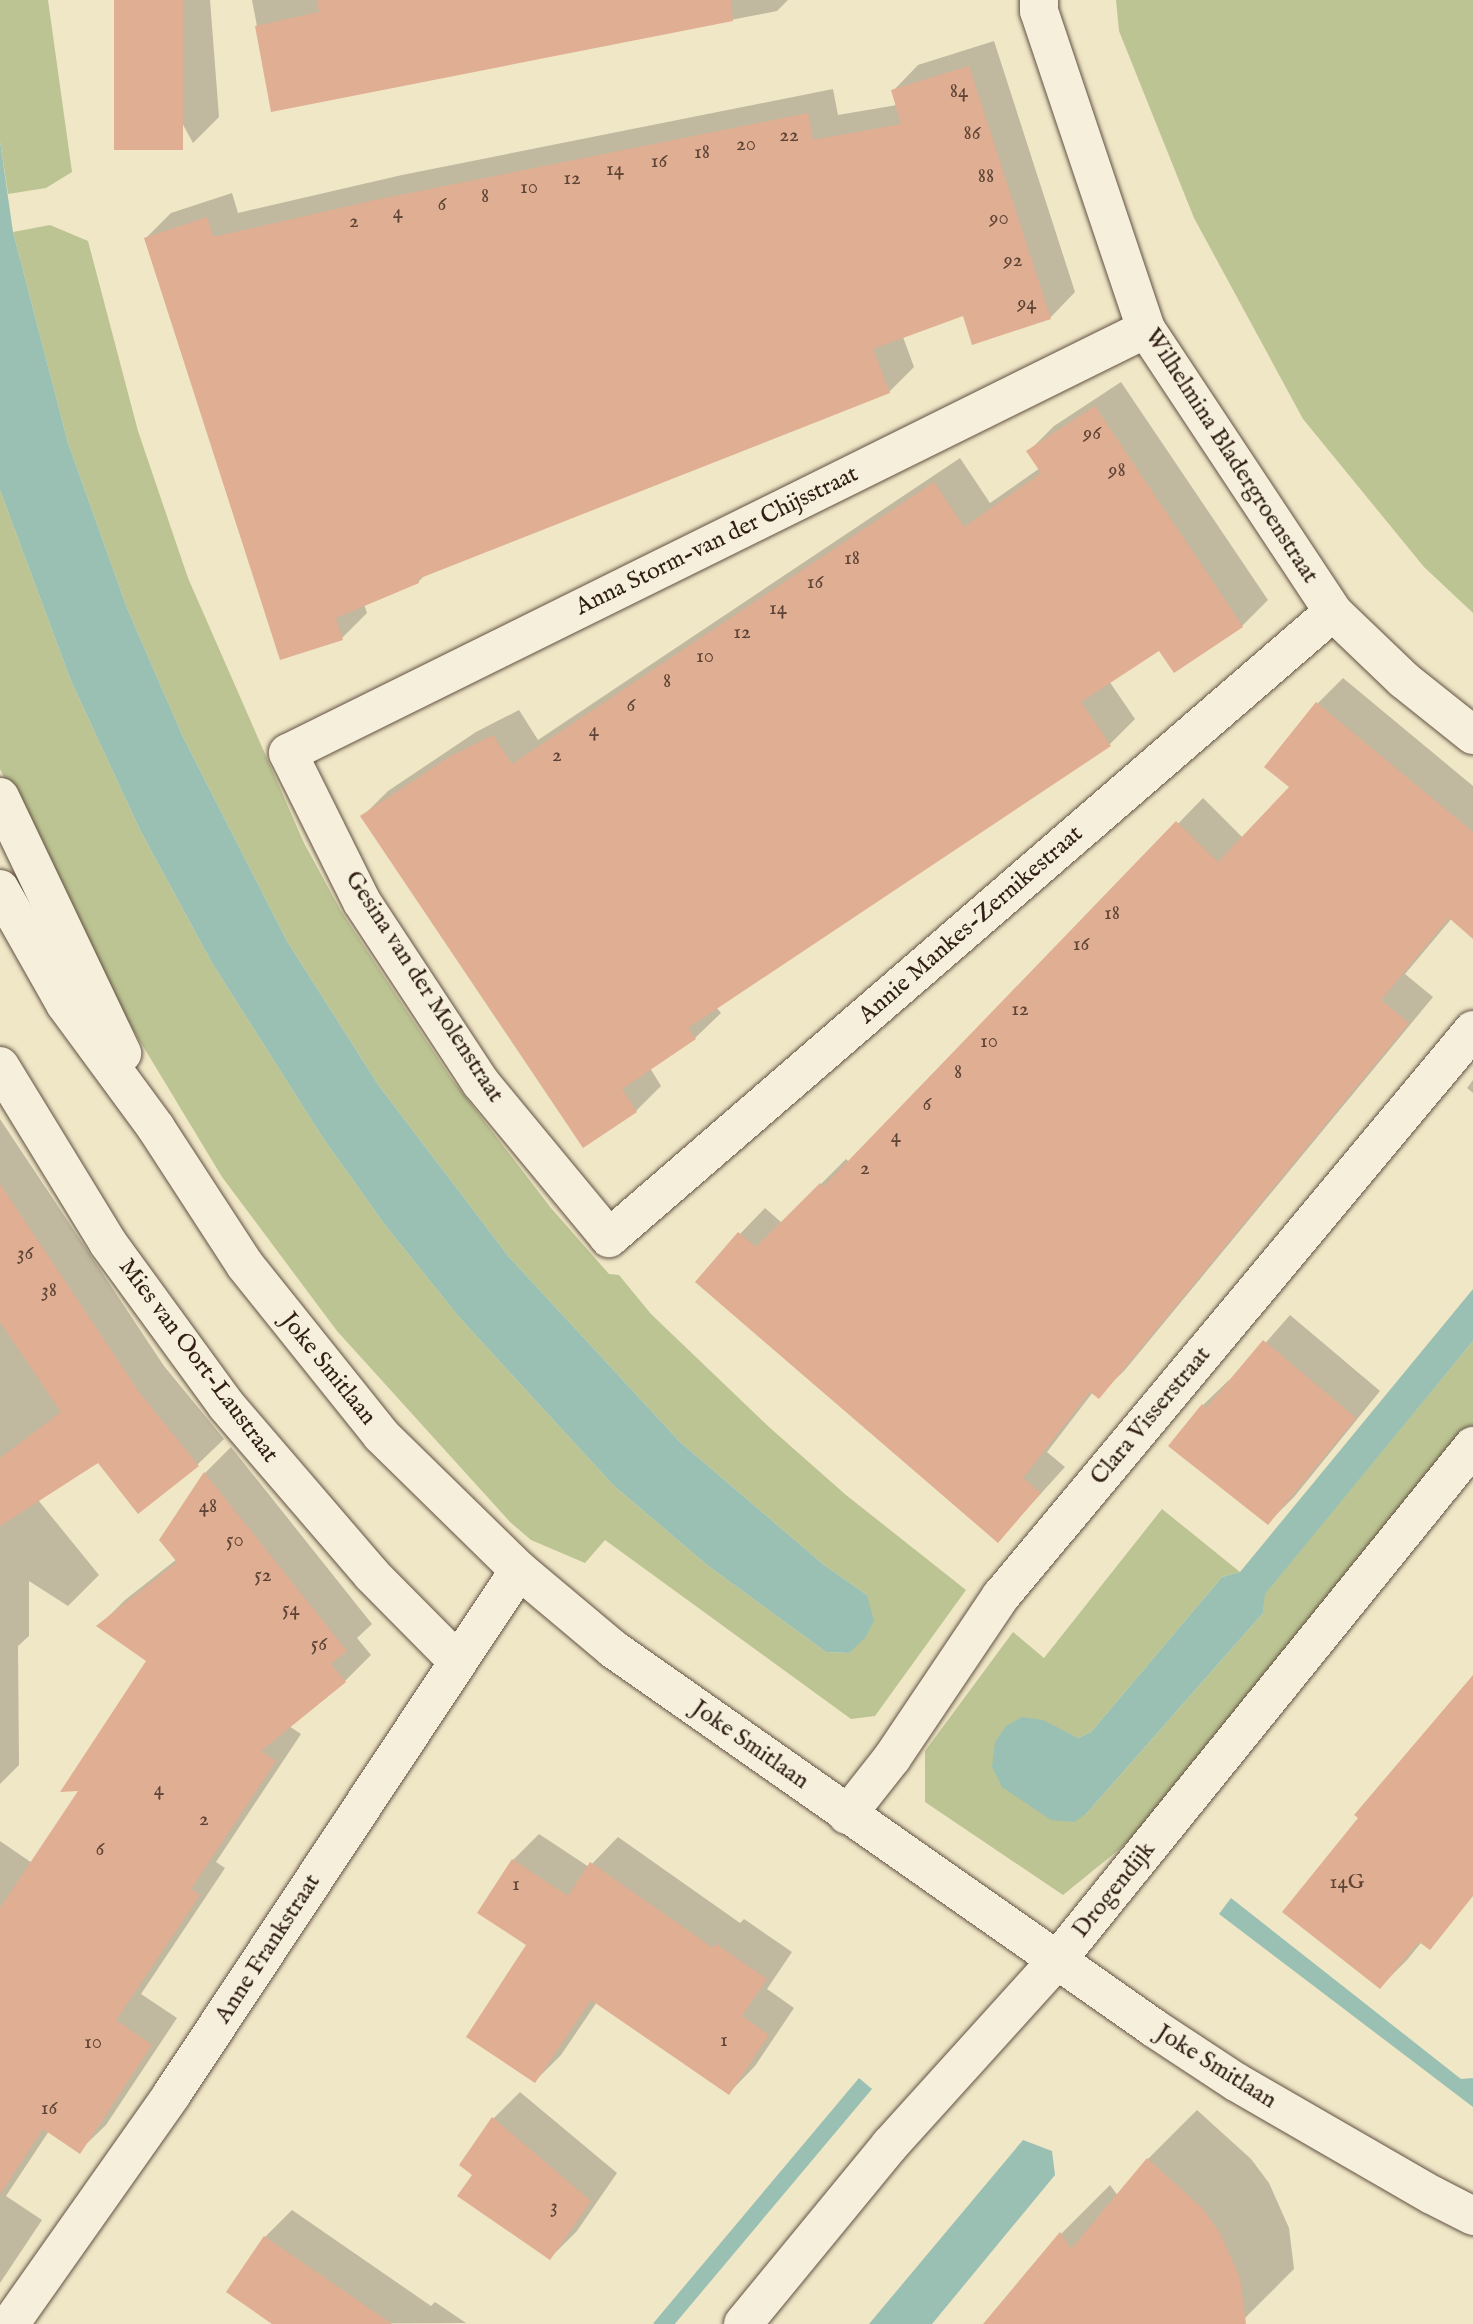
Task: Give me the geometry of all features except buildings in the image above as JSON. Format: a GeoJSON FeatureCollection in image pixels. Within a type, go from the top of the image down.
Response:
{"type":"FeatureCollection","features":[{"type":"Feature","properties":{"kind":"street","name":"Wilhelmina Bladergroenstraat"},"geometry":{"type":"LineString","coordinates":[[1039,0],[1039,11],[1146,329],[1333,612],[1404,680],[1473,735]]}},
{"type":"Feature","properties":{"kind":"street","name":"Anna Storm-van der Chijsstraat"},"geometry":{"type":"LineString","coordinates":[[288,753],[1146,329]]}},
{"type":"Feature","properties":{"kind":"street","name":"Annie Mankes-Zernikestraat"},"geometry":{"type":"LineString","coordinates":[[609,1238],[1333,612]]}},
{"type":"Feature","properties":{"kind":"street","name":"Gesina van der Molenstraat"},"geometry":{"type":"LineString","coordinates":[[288,753],[362,902],[481,1083],[609,1238]]}},
{"type":"Feature","properties":{"kind":"street","name":"Joke Smitlaan"},"geometry":{"type":"LineString","coordinates":[[0,797],[156,1128]]}},
{"type":"Feature","properties":{"kind":"street","name":"Joke Smitlaan"},"geometry":{"type":"LineString","coordinates":[[0,889],[65,1004],[156,1128],[245,1265],[381,1435],[519,1570],[614,1649],[847,1815],[1236,2081],[1473,2216]]}},
{"type":"Feature","properties":{"kind":"street","name":"Clara Visserstraat"},"geometry":{"type":"LineString","coordinates":[[847,1815],[892,1758],[1001,1596],[1473,1030]]}},
{"type":"Feature","properties":{"kind":"street","name":"Mies van Oort-Laustraat"},"geometry":{"type":"LineString","coordinates":[[0,1066],[108,1243],[226,1405],[372,1576],[458,1662]]}},
{"type":"Feature","properties":{"kind":"street","name":"Drogendijk"},"geometry":{"type":"LineString","coordinates":[[743,2324],[890,2145],[1058,1959],[1473,1446]]}},
{"type":"Feature","properties":{"kind":"street","name":"Anne Frankstraat"},"geometry":{"type":"LineString","coordinates":[[10,2324],[172,2094],[519,1570]]}},
{"type":"Feature","properties":{"kind":"green space"},"geometry":{"type":"Polygon","coordinates":[[[0,0],[48,0],[72,172],[46,188],[8,194],[0,141],[0,0]]]}},
{"type":"Feature","properties":{"kind":"green space"},"geometry":{"type":"Polygon","coordinates":[[[1116,0],[1473,0],[1473,613],[1424,567],[1303,419],[1194,218],[1119,31],[1116,0]]]}},
{"type":"Feature","properties":{"kind":"green space"},"geometry":{"type":"Polygon","coordinates":[[[50,225],[88,241],[138,431],[188,578],[304,843],[341,911],[451,1078],[551,1208],[609,1274],[619,1275],[651,1314],[769,1427],[846,1495],[966,1590],[875,1716],[851,1719],[605,1540],[585,1563],[531,1540],[510,1522],[337,1331],[222,1177],[94,965],[0,769],[0,490],[71,681],[140,830],[212,963],[323,1138],[385,1225],[459,1317],[613,1485],[707,1565],[826,1652],[849,1653],[867,1595],[824,1565],[680,1442],[509,1257],[379,1086],[287,941],[183,737],[127,608],[68,443],[13,232],[50,225]]]}},
{"type":"Feature","properties":{"kind":"green space"},"geometry":{"type":"Polygon","coordinates":[[[1473,1341],[1473,1427],[1276,1670],[1145,1826],[1116,1852],[1063,1895],[925,1802],[925,1751],[1013,1632],[1044,1658],[1162,1509],[1240,1572],[1222,1577],[1091,1732],[1078,1738],[1063,1731],[1086,1814],[1263,1613],[1264,1594],[1473,1341]]]}},
{"type":"Feature","properties":{"kind":"water"},"geometry":{"type":"Polygon","coordinates":[[[0,141],[13,232],[68,443],[127,608],[183,737],[287,941],[379,1086],[509,1257],[680,1442],[824,1565],[867,1595],[874,1621],[865,1638],[849,1653],[826,1652],[707,1565],[613,1485],[459,1317],[385,1225],[323,1138],[212,963],[140,830],[71,681],[0,490],[0,141]]]}},
{"type":"Feature","properties":{"kind":"water"},"geometry":{"type":"Polygon","coordinates":[[[1473,1289],[1473,1341],[1265,1594],[1263,1613],[1086,1814],[1074,1822],[1051,1820],[1002,1787],[992,1767],[995,1742],[1006,1726],[1022,1717],[1043,1720],[1078,1738],[1091,1732],[1222,1577],[1240,1572],[1473,1289]]]}},
{"type":"Feature","properties":{"kind":"water"},"geometry":{"type":"Polygon","coordinates":[[[1231,1898],[1461,2079],[1473,2078],[1473,2107],[1219,1914],[1231,1898]]]}},
{"type":"Feature","properties":{"kind":"water"},"geometry":{"type":"Polygon","coordinates":[[[859,2078],[872,2089],[675,2324],[653,2323],[859,2078]]]}},
{"type":"Feature","properties":{"kind":"water"},"geometry":{"type":"Polygon","coordinates":[[[1023,2140],[1052,2151],[1055,2175],[932,2324],[869,2324],[1023,2140]]]}}]}
